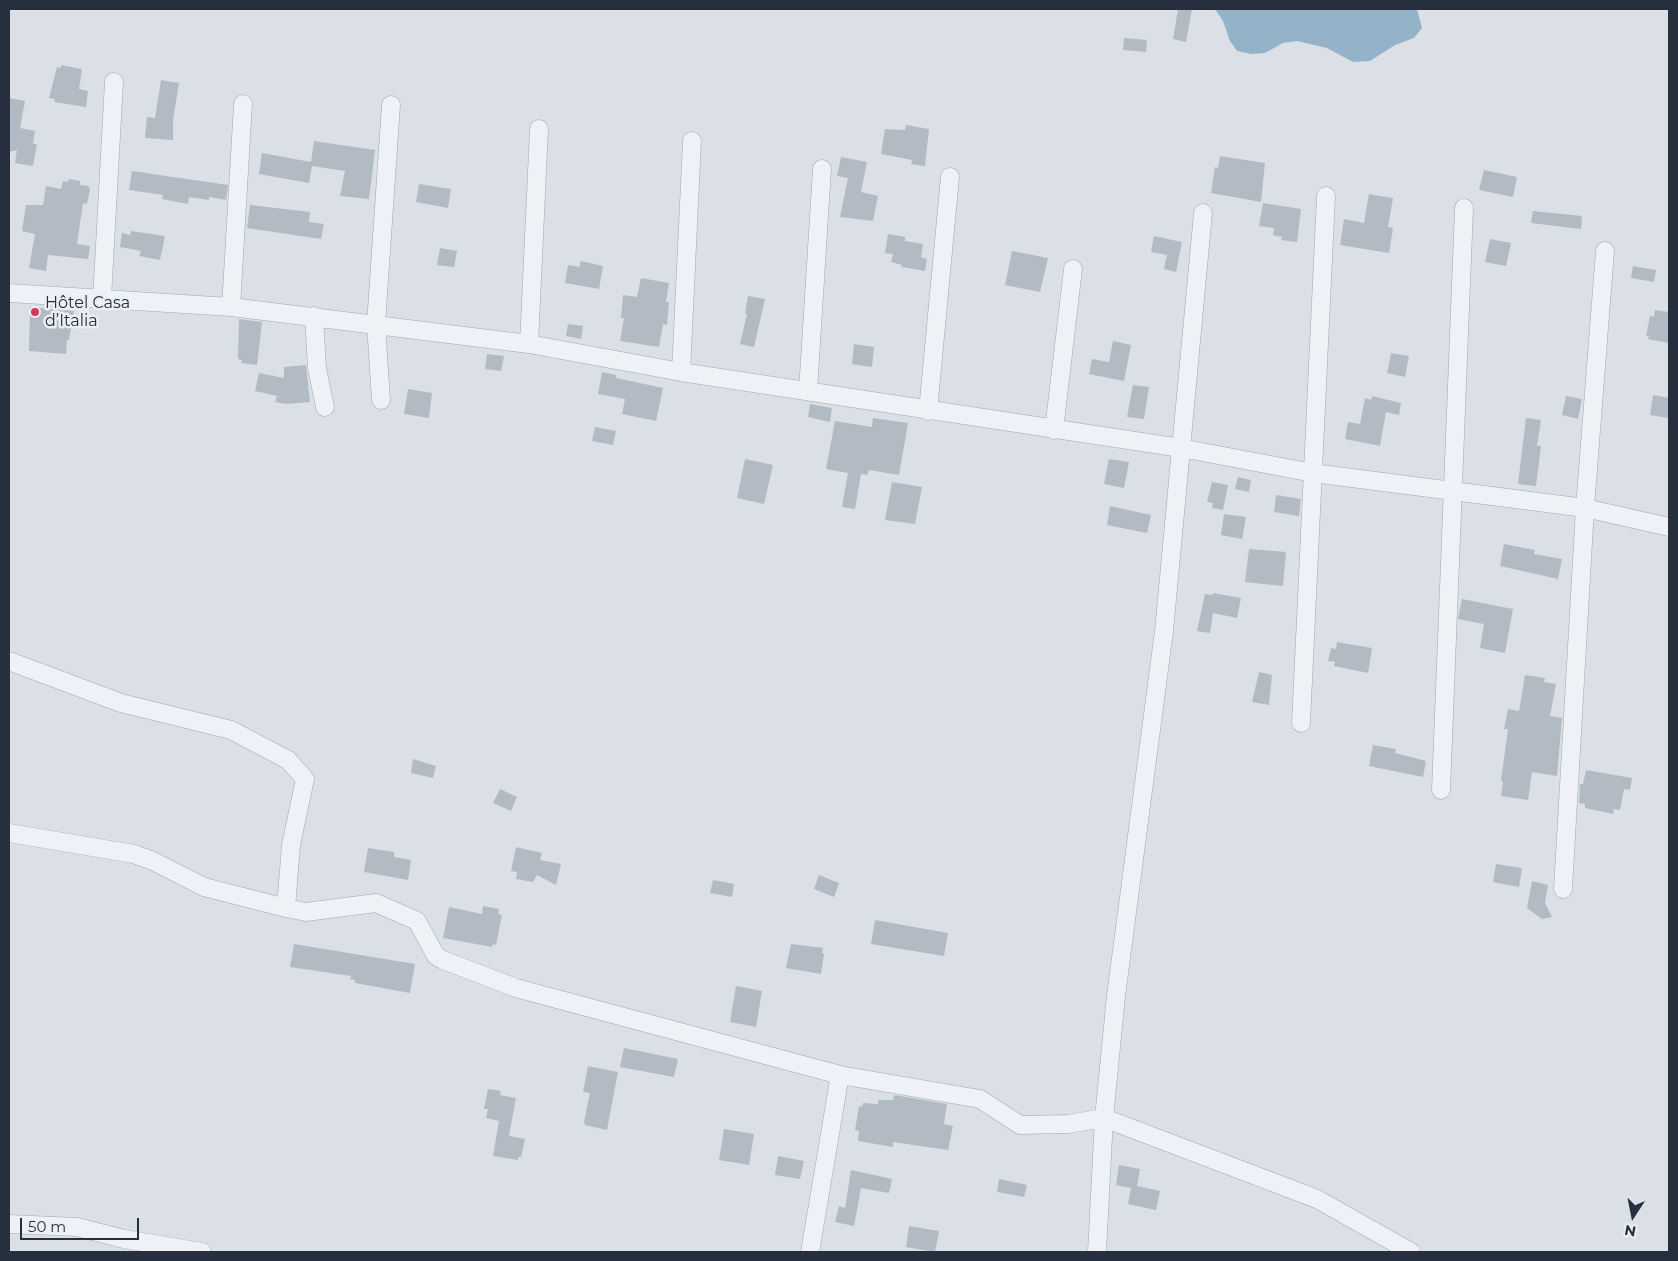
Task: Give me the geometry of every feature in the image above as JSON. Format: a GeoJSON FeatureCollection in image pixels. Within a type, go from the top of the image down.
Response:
{"type":"FeatureCollection","features":[{"type":"Feature","properties":{"kind":"street"},"geometry":{"type":"LineString","coordinates":[[102,299],[114,82]]}},
{"type":"Feature","properties":{"kind":"street"},"geometry":{"type":"LineString","coordinates":[[231,307],[243,104]]}},
{"type":"Feature","properties":{"kind":"street"},"geometry":{"type":"LineString","coordinates":[[381,400],[376,324],[391,105]]}},
{"type":"Feature","properties":{"kind":"street"},"geometry":{"type":"LineString","coordinates":[[529,344],[539,129]]}},
{"type":"Feature","properties":{"kind":"street"},"geometry":{"type":"LineString","coordinates":[[681,372],[692,142]]}},
{"type":"Feature","properties":{"kind":"street"},"geometry":{"type":"LineString","coordinates":[[808,392],[822,169]]}},
{"type":"Feature","properties":{"kind":"street"},"geometry":{"type":"LineString","coordinates":[[928,411],[950,177]]}},
{"type":"Feature","properties":{"kind":"street"},"geometry":{"type":"LineString","coordinates":[[1301,722],[1326,196]]}},
{"type":"Feature","properties":{"kind":"street"},"geometry":{"type":"LineString","coordinates":[[1441,790],[1464,208]]}},
{"type":"Feature","properties":{"kind":"street"},"geometry":{"type":"LineString","coordinates":[[1097,1252],[1104,1118],[1116,996],[1164,631],[1203,213]]}},
{"type":"Feature","properties":{"kind":"street"},"geometry":{"type":"LineString","coordinates":[[1563,889],[1585,508],[1605,251]]}},
{"type":"Feature","properties":{"kind":"street"},"geometry":{"type":"LineString","coordinates":[[1054,430],[1073,269]]}},
{"type":"Feature","properties":{"kind":"street"},"geometry":{"type":"LineString","coordinates":[[9,293],[231,307],[529,344],[681,372],[928,411],[1182,448],[1313,473],[1585,508],[1669,528]]}},
{"type":"Feature","properties":{"kind":"street"},"geometry":{"type":"LineString","coordinates":[[314,316],[317,368],[325,407]]}},
{"type":"Feature","properties":{"kind":"street"},"geometry":{"type":"LineString","coordinates":[[9,661],[121,703],[231,730],[288,760],[305,779],[291,845],[286,908]]}},
{"type":"Feature","properties":{"kind":"street"},"geometry":{"type":"LineString","coordinates":[[9,833],[134,854],[153,861],[174,874],[204,887],[306,912],[376,903],[417,921],[436,956],[507,985],[840,1075],[980,1098],[1020,1125],[1068,1124],[1104,1118],[1317,1199],[1411,1252]]}},
{"type":"Feature","properties":{"kind":"street"},"geometry":{"type":"LineString","coordinates":[[810,1252],[840,1075]]}},
{"type":"Feature","properties":{"kind":"street"},"geometry":{"type":"LineString","coordinates":[[9,1224],[77,1227],[122,1245],[202,1252]]}},
{"type":"Feature","properties":{"kind":"water"},"geometry":{"type":"Polygon","coordinates":[[[1215,9],[1417,9],[1422,28],[1414,38],[1395,45],[1370,61],[1353,62],[1327,48],[1297,41],[1283,43],[1265,53],[1251,54],[1237,51],[1230,41],[1223,21],[1215,9]]]}},
{"type":"Feature","properties":{"kind":"building"},"geometry":{"type":"Polygon","coordinates":[[[1178,9],[1192,9],[1186,42],[1173,39],[1178,9]]]}},
{"type":"Feature","properties":{"kind":"building"},"geometry":{"type":"Polygon","coordinates":[[[1124,38],[1147,40],[1146,52],[1123,50],[1124,38]]]}},
{"type":"Feature","properties":{"kind":"building"},"geometry":{"type":"Polygon","coordinates":[[[61,65],[82,69],[79,89],[88,91],[86,107],[54,102],[55,99],[49,98],[57,67],[61,68],[61,65]]]}},
{"type":"Feature","properties":{"kind":"building"},"geometry":{"type":"Polygon","coordinates":[[[161,80],[179,83],[173,120],[173,140],[145,138],[147,117],[155,118],[161,80]]]}},
{"type":"Feature","properties":{"kind":"building"},"geometry":{"type":"Polygon","coordinates":[[[9,98],[25,101],[20,128],[35,131],[33,144],[37,144],[33,166],[15,163],[17,149],[9,151],[9,98]]]}},
{"type":"Feature","properties":{"kind":"building"},"geometry":{"type":"Polygon","coordinates":[[[906,125],[929,129],[925,166],[911,164],[912,160],[881,154],[885,129],[905,130],[906,125]]]}},
{"type":"Feature","properties":{"kind":"building"},"geometry":{"type":"Polygon","coordinates":[[[314,141],[375,150],[369,199],[340,196],[345,171],[312,166],[309,183],[259,174],[262,153],[311,162],[314,141]]]}},
{"type":"Feature","properties":{"kind":"building"},"geometry":{"type":"Polygon","coordinates":[[[1220,156],[1265,163],[1261,202],[1211,193],[1215,167],[1218,168],[1220,156]]]}},
{"type":"Feature","properties":{"kind":"building"},"geometry":{"type":"Polygon","coordinates":[[[841,157],[867,162],[861,192],[878,196],[873,221],[840,217],[848,178],[837,176],[841,157]]]}},
{"type":"Feature","properties":{"kind":"building"},"geometry":{"type":"Polygon","coordinates":[[[1484,170],[1517,177],[1513,197],[1479,190],[1484,170]]]}},
{"type":"Feature","properties":{"kind":"building"},"geometry":{"type":"Polygon","coordinates":[[[132,171],[228,185],[226,200],[209,197],[209,200],[189,197],[188,204],[162,199],[163,195],[129,190],[132,171]]]}},
{"type":"Feature","properties":{"kind":"building"},"geometry":{"type":"Polygon","coordinates":[[[69,179],[80,181],[80,185],[88,186],[90,189],[87,204],[83,203],[77,244],[90,246],[88,259],[48,255],[46,271],[29,268],[35,234],[22,231],[26,205],[43,205],[46,186],[61,189],[63,181],[68,182],[69,179]]]}},
{"type":"Feature","properties":{"kind":"building"},"geometry":{"type":"Polygon","coordinates":[[[419,184],[451,189],[448,208],[416,202],[419,184]]]}},
{"type":"Feature","properties":{"kind":"building"},"geometry":{"type":"Polygon","coordinates":[[[1369,194],[1393,198],[1388,227],[1393,228],[1389,253],[1340,245],[1344,219],[1364,223],[1369,194]]]}},
{"type":"Feature","properties":{"kind":"building"},"geometry":{"type":"Polygon","coordinates":[[[1263,203],[1301,209],[1297,242],[1281,240],[1282,237],[1273,235],[1274,228],[1259,226],[1263,203]]]}},
{"type":"Feature","properties":{"kind":"building"},"geometry":{"type":"Polygon","coordinates":[[[250,205],[310,212],[309,222],[324,224],[321,239],[247,228],[250,205]]]}},
{"type":"Feature","properties":{"kind":"building"},"geometry":{"type":"Polygon","coordinates":[[[1533,211],[1582,216],[1581,229],[1531,223],[1533,211]]]}},
{"type":"Feature","properties":{"kind":"building"},"geometry":{"type":"Polygon","coordinates":[[[131,231],[165,236],[160,260],[139,256],[141,251],[120,247],[122,233],[130,235],[131,231]]]}},
{"type":"Feature","properties":{"kind":"building"},"geometry":{"type":"Polygon","coordinates":[[[888,234],[905,237],[905,241],[923,244],[921,257],[927,259],[925,271],[901,267],[902,265],[891,262],[893,254],[885,253],[888,234]]]}},
{"type":"Feature","properties":{"kind":"building"},"geometry":{"type":"Polygon","coordinates":[[[1154,236],[1182,242],[1176,272],[1164,269],[1167,255],[1151,252],[1154,236]]]}},
{"type":"Feature","properties":{"kind":"building"},"geometry":{"type":"Polygon","coordinates":[[[1490,239],[1511,243],[1506,266],[1485,262],[1490,239]]]}},
{"type":"Feature","properties":{"kind":"building"},"geometry":{"type":"Polygon","coordinates":[[[440,248],[457,251],[454,267],[437,265],[440,248]]]}},
{"type":"Feature","properties":{"kind":"building"},"geometry":{"type":"Polygon","coordinates":[[[1012,251],[1048,258],[1040,292],[1005,285],[1012,251]]]}},
{"type":"Feature","properties":{"kind":"building"},"geometry":{"type":"Polygon","coordinates":[[[581,261],[603,266],[599,289],[565,283],[568,265],[579,267],[581,261]]]}},
{"type":"Feature","properties":{"kind":"building"},"geometry":{"type":"Polygon","coordinates":[[[1633,266],[1656,270],[1654,282],[1631,278],[1633,266]]]}},
{"type":"Feature","properties":{"kind":"building"},"geometry":{"type":"Polygon","coordinates":[[[641,278],[669,283],[666,302],[669,302],[667,325],[663,324],[659,347],[620,341],[624,318],[621,318],[623,295],[637,297],[641,278]]]}},
{"type":"Feature","properties":{"kind":"building"},"geometry":{"type":"Polygon","coordinates":[[[748,296],[765,299],[754,347],[740,344],[747,314],[745,314],[748,296]]]}},
{"type":"Feature","properties":{"kind":"building"},"geometry":{"type":"Polygon","coordinates":[[[30,307],[74,311],[69,340],[67,340],[66,354],[29,351],[30,307]]]}},
{"type":"Feature","properties":{"kind":"building"},"geometry":{"type":"Polygon","coordinates":[[[1655,310],[1669,312],[1668,343],[1648,339],[1649,336],[1646,336],[1650,316],[1654,317],[1655,310]]]}},
{"type":"Feature","properties":{"kind":"building"},"geometry":{"type":"Polygon","coordinates":[[[239,319],[262,322],[257,365],[241,363],[242,360],[238,359],[239,319]]]}},
{"type":"Feature","properties":{"kind":"building"},"geometry":{"type":"Polygon","coordinates":[[[568,324],[583,326],[581,339],[566,336],[568,324]]]}},
{"type":"Feature","properties":{"kind":"building"},"geometry":{"type":"Polygon","coordinates":[[[1113,341],[1131,345],[1124,381],[1089,374],[1092,359],[1109,362],[1113,341]]]}},
{"type":"Feature","properties":{"kind":"building"},"geometry":{"type":"Polygon","coordinates":[[[854,344],[874,347],[872,367],[852,364],[854,344]]]}},
{"type":"Feature","properties":{"kind":"building"},"geometry":{"type":"Polygon","coordinates":[[[1391,353],[1409,356],[1405,377],[1387,373],[1391,353]]]}},
{"type":"Feature","properties":{"kind":"building"},"geometry":{"type":"Polygon","coordinates":[[[487,354],[504,356],[501,371],[485,369],[487,354]]]}},
{"type":"Feature","properties":{"kind":"building"},"geometry":{"type":"Polygon","coordinates":[[[306,365],[310,402],[286,404],[275,402],[277,396],[255,391],[259,373],[284,378],[284,367],[306,365]]]}},
{"type":"Feature","properties":{"kind":"building"},"geometry":{"type":"Polygon","coordinates":[[[602,372],[616,375],[616,378],[663,388],[656,421],[622,414],[625,399],[598,394],[602,372]]]}},
{"type":"Feature","properties":{"kind":"building"},"geometry":{"type":"Polygon","coordinates":[[[1133,385],[1149,387],[1144,419],[1127,417],[1133,385]]]}},
{"type":"Feature","properties":{"kind":"building"},"geometry":{"type":"Polygon","coordinates":[[[408,389],[432,393],[429,418],[404,414],[408,389]]]}},
{"type":"Feature","properties":{"kind":"building"},"geometry":{"type":"Polygon","coordinates":[[[1653,395],[1669,398],[1669,418],[1650,415],[1653,395]]]}},
{"type":"Feature","properties":{"kind":"building"},"geometry":{"type":"Polygon","coordinates":[[[1372,396],[1401,403],[1399,415],[1386,412],[1380,446],[1345,439],[1348,422],[1360,424],[1365,398],[1371,400],[1372,396]]]}},
{"type":"Feature","properties":{"kind":"building"},"geometry":{"type":"Polygon","coordinates":[[[1566,396],[1582,399],[1578,419],[1562,415],[1566,396]]]}},
{"type":"Feature","properties":{"kind":"building"},"geometry":{"type":"Polygon","coordinates":[[[810,404],[832,408],[830,422],[808,417],[810,404]]]}},
{"type":"Feature","properties":{"kind":"building"},"geometry":{"type":"Polygon","coordinates":[[[873,418],[908,423],[899,475],[869,470],[867,475],[861,474],[855,509],[842,507],[848,473],[826,469],[835,421],[872,427],[873,418]]]}},
{"type":"Feature","properties":{"kind":"building"},"geometry":{"type":"Polygon","coordinates":[[[1526,418],[1541,420],[1537,446],[1541,446],[1536,486],[1518,484],[1526,418]]]}},
{"type":"Feature","properties":{"kind":"building"},"geometry":{"type":"Polygon","coordinates":[[[595,427],[616,431],[613,445],[592,441],[595,427]]]}},
{"type":"Feature","properties":{"kind":"building"},"geometry":{"type":"Polygon","coordinates":[[[745,459],[773,465],[764,504],[737,498],[745,459]]]}},
{"type":"Feature","properties":{"kind":"building"},"geometry":{"type":"Polygon","coordinates":[[[1109,459],[1129,462],[1124,488],[1104,484],[1109,459]]]}},
{"type":"Feature","properties":{"kind":"building"},"geometry":{"type":"Polygon","coordinates":[[[1238,477],[1251,480],[1249,492],[1235,489],[1238,477]]]}},
{"type":"Feature","properties":{"kind":"building"},"geometry":{"type":"Polygon","coordinates":[[[892,482],[922,487],[915,524],[885,520],[892,482]]]}},
{"type":"Feature","properties":{"kind":"building"},"geometry":{"type":"Polygon","coordinates":[[[1212,482],[1228,485],[1223,510],[1212,508],[1213,503],[1207,502],[1212,482]]]}},
{"type":"Feature","properties":{"kind":"building"},"geometry":{"type":"Polygon","coordinates":[[[1276,495],[1301,499],[1299,516],[1274,512],[1276,495]]]}},
{"type":"Feature","properties":{"kind":"building"},"geometry":{"type":"Polygon","coordinates":[[[1110,506],[1151,515],[1147,533],[1107,525],[1110,506]]]}},
{"type":"Feature","properties":{"kind":"building"},"geometry":{"type":"Polygon","coordinates":[[[1224,514],[1246,517],[1242,539],[1221,535],[1224,514]]]}},
{"type":"Feature","properties":{"kind":"building"},"geometry":{"type":"Polygon","coordinates":[[[1504,544],[1535,550],[1534,554],[1562,559],[1558,579],[1500,566],[1504,544]]]}},
{"type":"Feature","properties":{"kind":"building"},"geometry":{"type":"Polygon","coordinates":[[[1249,549],[1286,552],[1283,586],[1245,582],[1249,549]]]}},
{"type":"Feature","properties":{"kind":"building"},"geometry":{"type":"Polygon","coordinates":[[[1213,593],[1241,598],[1237,618],[1213,613],[1210,633],[1197,631],[1205,594],[1213,595],[1213,593]]]}},
{"type":"Feature","properties":{"kind":"building"},"geometry":{"type":"Polygon","coordinates":[[[1462,599],[1513,609],[1505,653],[1480,648],[1484,624],[1458,619],[1462,599]]]}},
{"type":"Feature","properties":{"kind":"building"},"geometry":{"type":"Polygon","coordinates":[[[1337,642],[1372,648],[1368,673],[1334,666],[1335,662],[1328,661],[1331,648],[1336,649],[1337,642]]]}},
{"type":"Feature","properties":{"kind":"building"},"geometry":{"type":"Polygon","coordinates":[[[1259,672],[1272,675],[1269,705],[1252,702],[1259,672]]]}},
{"type":"Feature","properties":{"kind":"building"},"geometry":{"type":"Polygon","coordinates":[[[1525,675],[1545,678],[1544,682],[1556,684],[1550,716],[1562,718],[1557,776],[1532,772],[1528,800],[1501,796],[1503,782],[1501,781],[1508,729],[1504,729],[1508,709],[1519,711],[1525,675]]]}},
{"type":"Feature","properties":{"kind":"building"},"geometry":{"type":"Polygon","coordinates":[[[1373,745],[1396,749],[1395,753],[1426,761],[1423,777],[1369,766],[1373,745]]]}},
{"type":"Feature","properties":{"kind":"building"},"geometry":{"type":"Polygon","coordinates":[[[413,759],[436,766],[433,778],[411,773],[413,759]]]}},
{"type":"Feature","properties":{"kind":"building"},"geometry":{"type":"Polygon","coordinates":[[[1586,770],[1632,778],[1630,790],[1624,789],[1620,810],[1614,809],[1613,814],[1585,808],[1585,804],[1579,803],[1580,784],[1583,784],[1586,770]]]}},
{"type":"Feature","properties":{"kind":"building"},"geometry":{"type":"Polygon","coordinates":[[[500,789],[517,797],[511,811],[493,803],[500,789]]]}},
{"type":"Feature","properties":{"kind":"building"},"geometry":{"type":"Polygon","coordinates":[[[516,847],[542,853],[540,860],[561,864],[556,885],[537,875],[533,882],[516,879],[517,872],[511,871],[516,847]]]}},
{"type":"Feature","properties":{"kind":"building"},"geometry":{"type":"Polygon","coordinates":[[[368,848],[394,852],[394,857],[411,860],[408,880],[364,872],[368,848]]]}},
{"type":"Feature","properties":{"kind":"building"},"geometry":{"type":"Polygon","coordinates":[[[1496,864],[1522,868],[1519,887],[1493,882],[1496,864]]]}},
{"type":"Feature","properties":{"kind":"building"},"geometry":{"type":"Polygon","coordinates":[[[819,875],[839,883],[834,897],[814,889],[819,875]]]}},
{"type":"Feature","properties":{"kind":"building"},"geometry":{"type":"Polygon","coordinates":[[[713,880],[734,884],[732,897],[710,893],[713,880]]]}},
{"type":"Feature","properties":{"kind":"building"},"geometry":{"type":"Polygon","coordinates":[[[1532,881],[1548,885],[1545,903],[1552,917],[1542,919],[1527,908],[1532,881]]]}},
{"type":"Feature","properties":{"kind":"building"},"geometry":{"type":"Polygon","coordinates":[[[483,906],[499,909],[498,914],[502,915],[496,945],[493,944],[492,947],[443,938],[449,907],[482,914],[483,906]]]}},
{"type":"Feature","properties":{"kind":"building"},"geometry":{"type":"Polygon","coordinates":[[[875,920],[948,933],[944,956],[871,944],[875,920]]]}},
{"type":"Feature","properties":{"kind":"building"},"geometry":{"type":"Polygon","coordinates":[[[294,944],[415,964],[410,993],[355,983],[355,980],[350,979],[351,976],[290,967],[294,944]]]}},
{"type":"Feature","properties":{"kind":"building"},"geometry":{"type":"Polygon","coordinates":[[[791,944],[823,948],[821,974],[786,968],[791,944]]]}},
{"type":"Feature","properties":{"kind":"building"},"geometry":{"type":"Polygon","coordinates":[[[736,986],[762,991],[756,1027],[730,1022],[736,986]]]}},
{"type":"Feature","properties":{"kind":"building"},"geometry":{"type":"Polygon","coordinates":[[[624,1048],[678,1059],[674,1077],[620,1067],[624,1048]]]}},
{"type":"Feature","properties":{"kind":"building"},"geometry":{"type":"Polygon","coordinates":[[[588,1066],[618,1072],[607,1130],[585,1125],[584,1122],[590,1093],[583,1092],[588,1066]]]}},
{"type":"Feature","properties":{"kind":"building"},"geometry":{"type":"Polygon","coordinates":[[[488,1089],[501,1091],[500,1095],[516,1098],[509,1136],[525,1139],[521,1157],[518,1157],[518,1160],[493,1156],[499,1121],[486,1118],[488,1109],[484,1109],[488,1089]]]}},
{"type":"Feature","properties":{"kind":"building"},"geometry":{"type":"Polygon","coordinates":[[[894,1095],[947,1104],[944,1124],[953,1126],[948,1150],[893,1142],[893,1147],[858,1141],[859,1131],[855,1130],[859,1106],[862,1107],[863,1103],[878,1104],[878,1100],[893,1100],[894,1095]]]}},
{"type":"Feature","properties":{"kind":"building"},"geometry":{"type":"Polygon","coordinates":[[[724,1129],[754,1134],[749,1165],[719,1160],[724,1129]]]}},
{"type":"Feature","properties":{"kind":"building"},"geometry":{"type":"Polygon","coordinates":[[[778,1156],[804,1161],[800,1179],[775,1175],[778,1156]]]}},
{"type":"Feature","properties":{"kind":"building"},"geometry":{"type":"Polygon","coordinates":[[[1119,1165],[1140,1169],[1137,1186],[1160,1191],[1156,1210],[1128,1204],[1131,1188],[1116,1185],[1119,1165]]]}},
{"type":"Feature","properties":{"kind":"building"},"geometry":{"type":"Polygon","coordinates":[[[851,1170],[892,1179],[889,1193],[861,1188],[854,1226],[835,1222],[839,1206],[845,1208],[851,1170]]]}},
{"type":"Feature","properties":{"kind":"building"},"geometry":{"type":"Polygon","coordinates":[[[999,1179],[1027,1185],[1024,1197],[997,1192],[999,1179]]]}},
{"type":"Feature","properties":{"kind":"building"},"geometry":{"type":"Polygon","coordinates":[[[909,1226],[939,1231],[935,1252],[906,1247],[909,1226]]]}},
{"type":"Feature","properties":{"kind":"place","name":"Hôtel Casa d’Italia"},"geometry":{"type":"Point","coordinates":[35,312]}}]}
